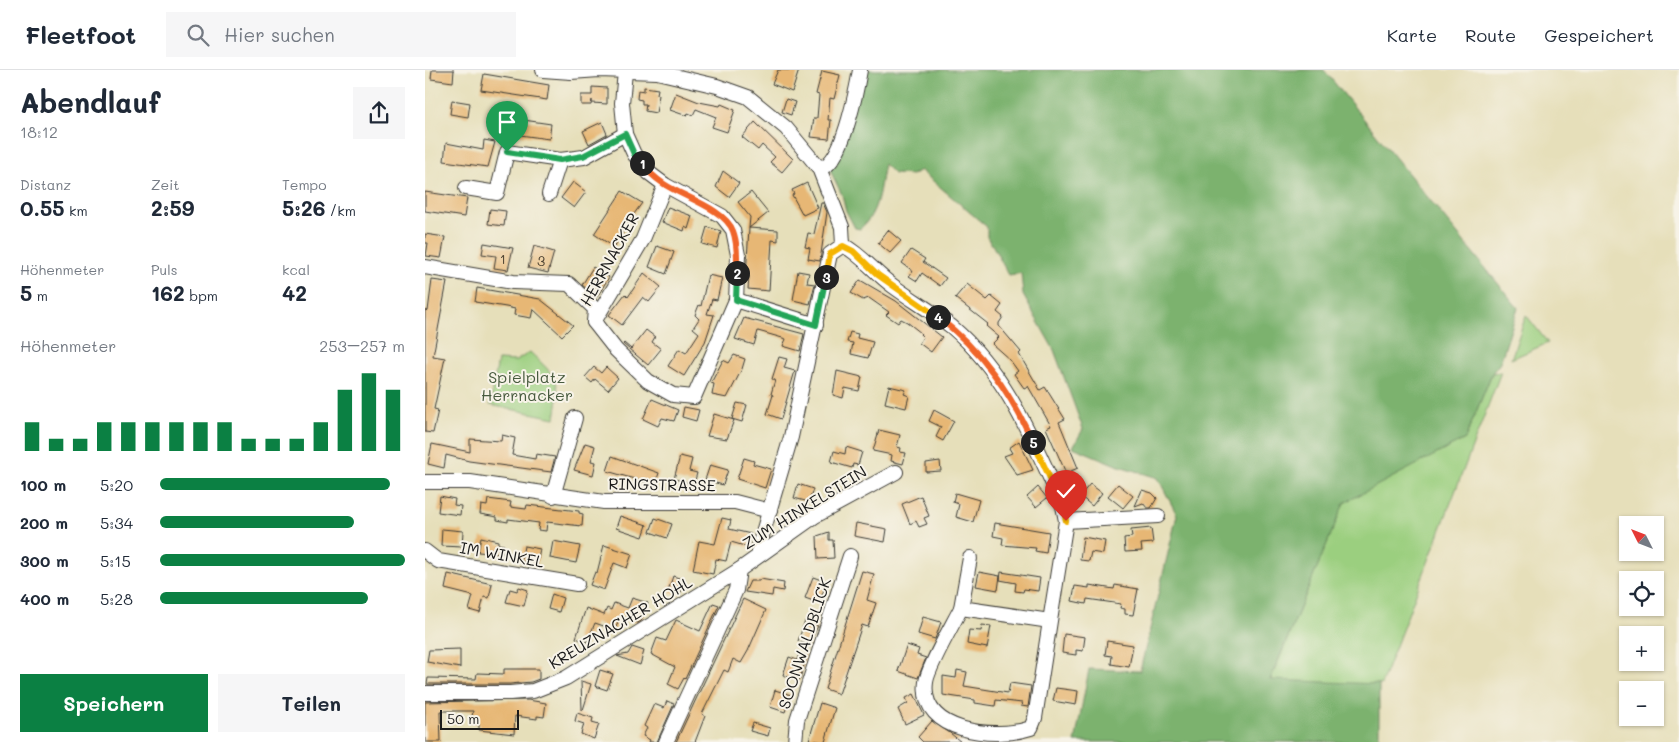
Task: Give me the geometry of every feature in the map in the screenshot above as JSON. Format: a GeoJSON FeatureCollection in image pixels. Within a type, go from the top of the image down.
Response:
{"type":"FeatureCollection","features":[{"type":"Feature","properties":{"kind":"street"},"geometry":{"type":"LineString","coordinates":[[543,70],[571,72],[657,72],[717,86],[747,97],[786,128],[819,168],[842,227],[843,246]]}},
{"type":"Feature","properties":{"kind":"street"},"geometry":{"type":"LineString","coordinates":[[819,168],[828,165],[837,151],[855,98],[860,70]]}},
{"type":"Feature","properties":{"kind":"street","name":"HERRNACKER"},"geometry":{"type":"LineString","coordinates":[[425,267],[513,282],[569,284],[595,309],[594,322],[616,350],[648,381],[673,395],[694,397],[736,300],[738,254],[733,230],[721,216],[665,185],[649,173],[634,154],[625,134],[622,103],[625,72]]}},
{"type":"Feature","properties":{"kind":"street"},"geometry":{"type":"LineString","coordinates":[[466,188],[497,193],[507,152],[560,160],[583,156],[625,134]]}},
{"type":"Feature","properties":{"kind":"street"},"geometry":{"type":"LineString","coordinates":[[549,194],[560,160]]}},
{"type":"Feature","properties":{"kind":"street","name":"HERRNACKER"},"geometry":{"type":"LineString","coordinates":[[594,322],[643,239],[665,185]]}},
{"type":"Feature","properties":{"kind":"street"},"geometry":{"type":"LineString","coordinates":[[759,555],[759,546],[771,511],[791,437],[830,254],[843,246]]}},
{"type":"Feature","properties":{"kind":"street"},"geometry":{"type":"LineString","coordinates":[[843,246],[853,251],[878,275],[952,328],[992,369],[1016,406],[1063,506],[1066,521],[1035,718],[1031,728],[1020,732],[987,734],[956,726],[937,715],[925,698],[926,680],[961,608],[970,558]]}},
{"type":"Feature","properties":{"kind":"street"},"geometry":{"type":"LineString","coordinates":[[736,300],[816,325]]}},
{"type":"Feature","properties":{"kind":"street"},"geometry":{"type":"LineString","coordinates":[[553,496],[575,418]]}},
{"type":"Feature","properties":{"kind":"street","name":"ZUM HINKELSTEIN"},"geometry":{"type":"LineString","coordinates":[[667,742],[736,590],[739,570],[815,516],[895,472]]}},
{"type":"Feature","properties":{"kind":"street","name":"RINGSTRASSE"},"geometry":{"type":"LineString","coordinates":[[425,482],[470,482],[553,496],[604,502],[735,502],[771,511]]}},
{"type":"Feature","properties":{"kind":"street"},"geometry":{"type":"LineString","coordinates":[[1066,521],[1158,516]]}},
{"type":"Feature","properties":{"kind":"street","name":"IM WINKEL"},"geometry":{"type":"LineString","coordinates":[[425,551],[438,560],[577,584]]}},
{"type":"Feature","properties":{"kind":"street","name":"SOONWALDBLICK"},"geometry":{"type":"LineString","coordinates":[[795,742],[797,720],[850,556]]}},
{"type":"Feature","properties":{"kind":"street","name":"KREUZNACHER HOHL"},"geometry":{"type":"LineString","coordinates":[[425,693],[510,693],[533,691],[574,672],[739,570]]}},
{"type":"Feature","properties":{"kind":"street"},"geometry":{"type":"LineString","coordinates":[[961,608],[1050,622]]}},
{"type":"Feature","properties":{"kind":"green space"},"geometry":{"type":"Polygon","coordinates":[[[862,70],[1324,70],[1518,308],[1500,363],[1492,373],[1465,439],[1344,503],[1270,680],[1379,684],[1379,742],[1075,742],[1089,669],[1140,671],[1177,515],[1158,478],[1116,465],[1073,447],[1083,429],[1054,350],[1023,295],[1021,273],[1009,275],[987,237],[987,227],[920,170],[912,175],[894,174],[884,164],[875,207],[867,222],[860,229],[855,228],[846,211],[842,195],[830,170],[862,70]]]}},
{"type":"Feature","properties":{"kind":"green space"},"geometry":{"type":"Polygon","coordinates":[[[1526,315],[1548,343],[1511,359],[1526,315]]]}},
{"type":"Feature","properties":{"kind":"green space","name":"Spielplatz Herrnacker"},"geometry":{"type":"Polygon","coordinates":[[[530,352],[552,374],[555,380],[558,395],[555,418],[490,405],[498,360],[516,361],[530,352]]]}},
{"type":"Feature","properties":{"kind":"green space"},"geometry":{"type":"Polygon","coordinates":[[[1501,372],[1381,685],[1270,681],[1344,502],[1465,439],[1492,373],[1501,372]]]}},
{"type":"Feature","properties":{"kind":"building"},"geometry":{"type":"Polygon","coordinates":[[[432,70],[454,70],[453,82],[431,79],[432,70]]]}},
{"type":"Feature","properties":{"kind":"building"},"geometry":{"type":"Polygon","coordinates":[[[778,70],[799,70],[792,92],[772,84],[778,70]]]}},
{"type":"Feature","properties":{"kind":"building"},"geometry":{"type":"Polygon","coordinates":[[[822,71],[840,75],[834,99],[830,98],[828,120],[831,120],[829,139],[811,137],[814,118],[817,118],[819,95],[816,94],[822,71]]]}},
{"type":"Feature","properties":{"kind":"building"},"geometry":{"type":"Polygon","coordinates":[[[484,74],[549,85],[547,100],[481,90],[484,74]]]}},
{"type":"Feature","properties":{"kind":"building"},"geometry":{"type":"Polygon","coordinates":[[[592,87],[607,88],[607,104],[592,103],[592,100],[591,105],[581,105],[581,95],[592,95],[592,87]]]}},
{"type":"Feature","properties":{"kind":"building"},"geometry":{"type":"Polygon","coordinates":[[[644,87],[658,89],[656,113],[645,111],[646,104],[642,104],[642,100],[637,99],[638,90],[644,91],[644,87]]]}},
{"type":"Feature","properties":{"kind":"building"},"geometry":{"type":"Polygon","coordinates":[[[676,93],[699,102],[720,106],[721,104],[735,110],[727,132],[712,127],[716,117],[696,109],[693,115],[688,113],[687,116],[670,110],[676,93]]]}},
{"type":"Feature","properties":{"kind":"building"},"geometry":{"type":"Polygon","coordinates":[[[786,99],[795,102],[791,115],[782,112],[786,99]]]}},
{"type":"Feature","properties":{"kind":"building"},"geometry":{"type":"Polygon","coordinates":[[[452,100],[470,103],[468,117],[450,114],[452,100]]]}},
{"type":"Feature","properties":{"kind":"building"},"geometry":{"type":"Polygon","coordinates":[[[496,116],[551,124],[549,139],[513,134],[493,134],[496,116]]]}},
{"type":"Feature","properties":{"kind":"building"},"geometry":{"type":"Polygon","coordinates":[[[602,122],[607,134],[589,144],[583,131],[602,122]]]}},
{"type":"Feature","properties":{"kind":"building"},"geometry":{"type":"Polygon","coordinates":[[[755,122],[793,159],[782,172],[770,162],[775,157],[762,145],[758,150],[742,137],[755,122]]]}},
{"type":"Feature","properties":{"kind":"building"},"geometry":{"type":"Polygon","coordinates":[[[484,140],[495,142],[488,167],[444,161],[446,143],[483,150],[484,140]]]}},
{"type":"Feature","properties":{"kind":"building"},"geometry":{"type":"Polygon","coordinates":[[[723,171],[739,183],[729,197],[716,187],[723,171]]]}},
{"type":"Feature","properties":{"kind":"building"},"geometry":{"type":"Polygon","coordinates":[[[573,182],[586,192],[574,208],[561,198],[573,182]]]}},
{"type":"Feature","properties":{"kind":"building"},"geometry":{"type":"Polygon","coordinates":[[[807,183],[818,208],[803,215],[792,195],[794,194],[792,190],[807,183]]]}},
{"type":"Feature","properties":{"kind":"building"},"geometry":{"type":"Polygon","coordinates":[[[622,191],[642,203],[623,229],[624,231],[614,247],[594,234],[622,191]]]}},
{"type":"Feature","properties":{"kind":"building"},"geometry":{"type":"Polygon","coordinates":[[[425,192],[467,198],[464,217],[425,211],[425,192]]]}},
{"type":"Feature","properties":{"kind":"building"},"geometry":{"type":"Polygon","coordinates":[[[751,192],[768,213],[749,228],[750,217],[738,202],[751,192]]]}},
{"type":"Feature","properties":{"kind":"building"},"geometry":{"type":"Polygon","coordinates":[[[821,203],[823,203],[827,212],[820,261],[808,259],[810,248],[805,247],[808,233],[814,234],[821,203]]]}},
{"type":"Feature","properties":{"kind":"building"},"geometry":{"type":"Polygon","coordinates":[[[668,207],[692,216],[688,229],[685,227],[684,231],[662,222],[668,207]]]}},
{"type":"Feature","properties":{"kind":"building"},"geometry":{"type":"Polygon","coordinates":[[[490,209],[506,211],[504,226],[488,224],[490,209]]]}},
{"type":"Feature","properties":{"kind":"building"},"geometry":{"type":"Polygon","coordinates":[[[707,227],[721,231],[717,248],[702,244],[707,227]]]}},
{"type":"Feature","properties":{"kind":"building"},"geometry":{"type":"Polygon","coordinates":[[[749,228],[778,230],[778,241],[772,240],[769,291],[748,289],[749,276],[746,276],[749,228]]]}},
{"type":"Feature","properties":{"kind":"building"},"geometry":{"type":"Polygon","coordinates":[[[888,230],[901,241],[890,253],[878,243],[888,230]]]}},
{"type":"Feature","properties":{"kind":"building"},"geometry":{"type":"Polygon","coordinates":[[[425,234],[445,237],[441,258],[426,256],[428,243],[425,243],[425,234]]]}},
{"type":"Feature","properties":{"kind":"building"},"geometry":{"type":"Polygon","coordinates":[[[484,243],[513,248],[508,270],[494,268],[496,256],[482,254],[484,243]]]}},
{"type":"Feature","properties":{"kind":"building"},"geometry":{"type":"Polygon","coordinates":[[[534,246],[554,252],[548,273],[528,268],[534,246]]]}},
{"type":"Feature","properties":{"kind":"building"},"geometry":{"type":"Polygon","coordinates":[[[657,246],[674,252],[666,274],[649,267],[657,246]]]}},
{"type":"Feature","properties":{"kind":"building"},"geometry":{"type":"Polygon","coordinates":[[[911,250],[925,259],[923,262],[946,278],[940,286],[922,273],[917,281],[909,276],[913,271],[902,263],[911,250]]]}},
{"type":"Feature","properties":{"kind":"building"},"geometry":{"type":"Polygon","coordinates":[[[593,267],[609,277],[597,297],[582,285],[593,267]]]}},
{"type":"Feature","properties":{"kind":"building"},"geometry":{"type":"Polygon","coordinates":[[[798,271],[809,273],[807,283],[815,284],[810,304],[793,300],[798,271]]]}},
{"type":"Feature","properties":{"kind":"building"},"geometry":{"type":"Polygon","coordinates":[[[644,273],[661,287],[649,302],[643,297],[622,325],[609,315],[625,294],[628,297],[644,273]]]}},
{"type":"Feature","properties":{"kind":"building"},"geometry":{"type":"Polygon","coordinates":[[[708,275],[722,278],[717,300],[712,299],[707,314],[714,315],[705,342],[684,376],[668,366],[679,349],[686,353],[699,333],[693,328],[699,319],[695,315],[699,305],[701,306],[708,275]]]}},
{"type":"Feature","properties":{"kind":"building"},"geometry":{"type":"Polygon","coordinates":[[[432,280],[447,282],[433,356],[445,358],[434,409],[438,410],[433,433],[425,432],[425,310],[428,311],[432,280]]]}},
{"type":"Feature","properties":{"kind":"building"},"geometry":{"type":"Polygon","coordinates":[[[860,280],[896,301],[942,337],[931,352],[919,343],[923,337],[921,333],[907,322],[901,319],[898,323],[886,315],[889,312],[869,298],[863,300],[851,293],[860,280]]]}},
{"type":"Feature","properties":{"kind":"building"},"geometry":{"type":"Polygon","coordinates":[[[967,284],[987,300],[991,296],[1002,305],[997,312],[1003,317],[999,326],[1021,352],[1019,354],[1040,390],[1045,387],[1065,419],[1059,422],[1078,468],[1066,473],[1046,428],[1051,426],[1028,386],[1024,388],[1014,374],[1018,371],[1010,360],[992,344],[999,337],[986,326],[988,324],[955,298],[967,284]]]}},
{"type":"Feature","properties":{"kind":"building"},"geometry":{"type":"Polygon","coordinates":[[[477,288],[540,299],[573,325],[562,336],[533,309],[531,318],[514,315],[515,309],[475,302],[477,288]]]}},
{"type":"Feature","properties":{"kind":"building"},"geometry":{"type":"Polygon","coordinates":[[[744,318],[804,334],[800,351],[783,346],[786,339],[758,331],[754,345],[735,339],[744,318]]]}},
{"type":"Feature","properties":{"kind":"building"},"geometry":{"type":"Polygon","coordinates":[[[646,330],[655,337],[652,342],[661,349],[648,365],[623,344],[631,349],[646,330]]]}},
{"type":"Feature","properties":{"kind":"building"},"geometry":{"type":"Polygon","coordinates":[[[850,332],[858,334],[857,338],[873,342],[868,358],[851,354],[853,343],[847,342],[850,332]]]}},
{"type":"Feature","properties":{"kind":"building"},"geometry":{"type":"Polygon","coordinates":[[[734,355],[745,359],[727,398],[712,395],[714,384],[711,383],[723,360],[729,363],[734,355]]]}},
{"type":"Feature","properties":{"kind":"building"},"geometry":{"type":"Polygon","coordinates":[[[779,357],[787,359],[784,368],[795,371],[781,419],[767,414],[773,395],[771,394],[775,380],[772,379],[779,357]]]}},
{"type":"Feature","properties":{"kind":"building"},"geometry":{"type":"Polygon","coordinates":[[[594,367],[601,373],[606,367],[618,378],[608,390],[595,379],[592,383],[585,377],[594,367]]]}},
{"type":"Feature","properties":{"kind":"building"},"geometry":{"type":"Polygon","coordinates":[[[837,371],[862,377],[859,391],[845,388],[843,398],[833,395],[837,371]]]}},
{"type":"Feature","properties":{"kind":"building"},"geometry":{"type":"Polygon","coordinates":[[[889,386],[906,390],[904,394],[909,396],[906,408],[885,403],[889,386]]]}},
{"type":"Feature","properties":{"kind":"building"},"geometry":{"type":"Polygon","coordinates":[[[652,399],[678,410],[674,421],[662,418],[658,426],[643,419],[652,399]]]}},
{"type":"Feature","properties":{"kind":"building"},"geometry":{"type":"Polygon","coordinates":[[[737,403],[747,405],[742,422],[732,419],[737,403]]]}},
{"type":"Feature","properties":{"kind":"building"},"geometry":{"type":"Polygon","coordinates":[[[684,407],[699,410],[696,421],[682,417],[684,407]]]}},
{"type":"Feature","properties":{"kind":"building"},"geometry":{"type":"Polygon","coordinates":[[[934,410],[954,421],[943,441],[936,437],[941,427],[929,421],[934,410]]]}},
{"type":"Feature","properties":{"kind":"building"},"geometry":{"type":"Polygon","coordinates":[[[714,414],[734,420],[727,439],[707,436],[714,414]]]}},
{"type":"Feature","properties":{"kind":"building"},"geometry":{"type":"Polygon","coordinates":[[[879,430],[900,435],[897,447],[901,448],[900,452],[906,453],[903,464],[891,461],[892,455],[873,451],[879,430]]]}},
{"type":"Feature","properties":{"kind":"building"},"geometry":{"type":"Polygon","coordinates":[[[502,435],[515,438],[512,455],[535,459],[536,454],[555,457],[551,472],[469,461],[446,455],[444,468],[428,464],[432,444],[470,452],[470,439],[501,441],[502,435]]]}},
{"type":"Feature","properties":{"kind":"building"},"geometry":{"type":"Polygon","coordinates":[[[1019,441],[1033,470],[1017,475],[1004,456],[1012,453],[1009,448],[1019,441]]]}},
{"type":"Feature","properties":{"kind":"building"},"geometry":{"type":"Polygon","coordinates":[[[585,443],[595,446],[591,461],[596,462],[593,475],[574,470],[585,443]]]}},
{"type":"Feature","properties":{"kind":"building"},"geometry":{"type":"Polygon","coordinates":[[[846,447],[862,452],[858,465],[853,464],[852,468],[831,462],[834,451],[845,454],[846,447]]]}},
{"type":"Feature","properties":{"kind":"building"},"geometry":{"type":"Polygon","coordinates":[[[612,456],[659,473],[655,485],[607,471],[612,456]]]}},
{"type":"Feature","properties":{"kind":"building"},"geometry":{"type":"Polygon","coordinates":[[[680,456],[692,459],[689,471],[697,473],[694,484],[674,479],[680,456]]]}},
{"type":"Feature","properties":{"kind":"building"},"geometry":{"type":"Polygon","coordinates":[[[744,458],[754,461],[753,464],[771,469],[765,488],[737,479],[744,458]]]}},
{"type":"Feature","properties":{"kind":"building"},"geometry":{"type":"Polygon","coordinates":[[[940,461],[941,471],[926,472],[926,463],[940,461]]]}},
{"type":"Feature","properties":{"kind":"building"},"geometry":{"type":"Polygon","coordinates":[[[710,465],[728,470],[723,485],[705,480],[710,465]]]}},
{"type":"Feature","properties":{"kind":"building"},"geometry":{"type":"Polygon","coordinates":[[[798,484],[813,489],[809,502],[794,498],[798,484]]]}},
{"type":"Feature","properties":{"kind":"building"},"geometry":{"type":"Polygon","coordinates":[[[1090,484],[1102,493],[1092,506],[1080,496],[1090,484]]]}},
{"type":"Feature","properties":{"kind":"building"},"geometry":{"type":"Polygon","coordinates":[[[1118,484],[1133,496],[1123,508],[1108,496],[1118,484]]]}},
{"type":"Feature","properties":{"kind":"building"},"geometry":{"type":"Polygon","coordinates":[[[1038,487],[1047,498],[1036,507],[1027,497],[1038,487]]]}},
{"type":"Feature","properties":{"kind":"building"},"geometry":{"type":"Polygon","coordinates":[[[1142,490],[1152,493],[1157,498],[1151,508],[1147,508],[1143,503],[1135,506],[1142,490]]]}},
{"type":"Feature","properties":{"kind":"building"},"geometry":{"type":"Polygon","coordinates":[[[955,493],[979,500],[973,522],[956,517],[959,504],[953,502],[955,493]]]}},
{"type":"Feature","properties":{"kind":"building"},"geometry":{"type":"Polygon","coordinates":[[[440,496],[455,499],[454,505],[461,506],[460,515],[438,512],[440,496]]]}},
{"type":"Feature","properties":{"kind":"building"},"geometry":{"type":"Polygon","coordinates":[[[921,496],[929,516],[924,518],[927,524],[919,527],[916,521],[910,524],[902,504],[921,496]]]}},
{"type":"Feature","properties":{"kind":"building"},"geometry":{"type":"Polygon","coordinates":[[[488,499],[511,502],[510,507],[526,509],[527,505],[579,511],[579,513],[583,514],[582,526],[547,522],[546,531],[538,530],[539,523],[508,519],[508,522],[497,520],[497,517],[480,514],[481,505],[487,506],[488,499]]]}},
{"type":"Feature","properties":{"kind":"building"},"geometry":{"type":"Polygon","coordinates":[[[620,516],[647,525],[643,537],[616,528],[620,516]]]}},
{"type":"Feature","properties":{"kind":"building"},"geometry":{"type":"Polygon","coordinates":[[[655,518],[672,524],[667,538],[650,532],[655,518]]]}},
{"type":"Feature","properties":{"kind":"building"},"geometry":{"type":"Polygon","coordinates":[[[722,518],[731,520],[729,529],[751,534],[748,547],[731,542],[726,561],[716,559],[713,574],[693,570],[699,541],[715,544],[722,518]]]}},
{"type":"Feature","properties":{"kind":"building"},"geometry":{"type":"Polygon","coordinates":[[[856,523],[887,529],[885,542],[854,536],[856,523]]]}},
{"type":"Feature","properties":{"kind":"building"},"geometry":{"type":"Polygon","coordinates":[[[995,523],[1049,532],[1046,553],[1035,551],[1036,548],[1002,545],[1003,538],[993,536],[995,523]]]}},
{"type":"Feature","properties":{"kind":"building"},"geometry":{"type":"Polygon","coordinates":[[[1151,528],[1153,543],[1141,544],[1142,551],[1125,552],[1124,538],[1132,537],[1131,530],[1151,528]]]}},
{"type":"Feature","properties":{"kind":"building"},"geometry":{"type":"Polygon","coordinates":[[[442,529],[463,531],[462,547],[441,546],[442,529]]]}},
{"type":"Feature","properties":{"kind":"building"},"geometry":{"type":"Polygon","coordinates":[[[829,532],[829,540],[833,540],[834,558],[818,559],[817,536],[829,532]]]}},
{"type":"Feature","properties":{"kind":"building"},"geometry":{"type":"Polygon","coordinates":[[[481,537],[498,541],[498,544],[504,545],[502,554],[478,552],[481,537]]]}},
{"type":"Feature","properties":{"kind":"building"},"geometry":{"type":"Polygon","coordinates":[[[1083,537],[1105,541],[1103,554],[1091,552],[1089,561],[1080,560],[1083,537]]]}},
{"type":"Feature","properties":{"kind":"building"},"geometry":{"type":"Polygon","coordinates":[[[553,541],[580,546],[576,563],[550,558],[553,541]]]}},
{"type":"Feature","properties":{"kind":"building"},"geometry":{"type":"Polygon","coordinates":[[[604,545],[632,554],[627,568],[614,563],[604,590],[590,585],[595,572],[597,573],[604,545]]]}},
{"type":"Feature","properties":{"kind":"building"},"geometry":{"type":"Polygon","coordinates":[[[524,546],[540,549],[537,565],[521,561],[524,546]]]}},
{"type":"Feature","properties":{"kind":"building"},"geometry":{"type":"Polygon","coordinates":[[[862,571],[874,574],[867,600],[876,603],[868,627],[862,625],[839,694],[825,689],[862,571]]]}},
{"type":"Feature","properties":{"kind":"building"},"geometry":{"type":"Polygon","coordinates":[[[979,572],[1000,576],[998,590],[976,586],[979,572]]]}},
{"type":"Feature","properties":{"kind":"building"},"geometry":{"type":"Polygon","coordinates":[[[1001,572],[1040,578],[1038,591],[1024,589],[1023,592],[1015,591],[1016,583],[1000,580],[1001,572]]]}},
{"type":"Feature","properties":{"kind":"building"},"geometry":{"type":"Polygon","coordinates":[[[448,574],[492,584],[489,598],[484,597],[480,613],[469,610],[473,596],[445,589],[448,574]]]}},
{"type":"Feature","properties":{"kind":"building"},"geometry":{"type":"Polygon","coordinates":[[[673,576],[685,580],[680,595],[668,591],[673,576]]]}},
{"type":"Feature","properties":{"kind":"building"},"geometry":{"type":"Polygon","coordinates":[[[813,577],[824,581],[822,586],[825,587],[819,603],[805,598],[813,577]]]}},
{"type":"Feature","properties":{"kind":"building"},"geometry":{"type":"Polygon","coordinates":[[[760,579],[784,583],[783,591],[773,589],[772,596],[745,592],[750,581],[759,581],[760,579]]]}},
{"type":"Feature","properties":{"kind":"building"},"geometry":{"type":"Polygon","coordinates":[[[1089,585],[1114,589],[1115,585],[1138,589],[1133,615],[1125,614],[1125,609],[1120,608],[1121,604],[1087,599],[1086,604],[1072,601],[1075,586],[1089,588],[1089,585]]]}},
{"type":"Feature","properties":{"kind":"building"},"geometry":{"type":"Polygon","coordinates":[[[519,587],[528,590],[524,606],[506,602],[510,589],[517,591],[519,587]]]}},
{"type":"Feature","properties":{"kind":"building"},"geometry":{"type":"Polygon","coordinates":[[[552,594],[563,598],[559,612],[548,609],[552,594]]]}},
{"type":"Feature","properties":{"kind":"building"},"geometry":{"type":"Polygon","coordinates":[[[632,598],[648,603],[641,621],[638,623],[620,616],[615,630],[595,623],[587,642],[576,638],[586,608],[604,615],[607,608],[611,610],[614,603],[628,608],[632,598]]]}},
{"type":"Feature","properties":{"kind":"building"},"geometry":{"type":"Polygon","coordinates":[[[743,599],[766,610],[748,651],[741,663],[733,659],[728,672],[724,670],[702,714],[705,716],[695,742],[676,742],[743,599]]]}},
{"type":"Feature","properties":{"kind":"building"},"geometry":{"type":"Polygon","coordinates":[[[713,603],[719,605],[685,679],[678,689],[668,684],[675,667],[651,654],[657,638],[666,641],[676,620],[700,631],[713,603]]]}},
{"type":"Feature","properties":{"kind":"building"},"geometry":{"type":"Polygon","coordinates":[[[923,617],[941,622],[935,639],[918,634],[923,617]]]}},
{"type":"Feature","properties":{"kind":"building"},"geometry":{"type":"Polygon","coordinates":[[[805,621],[818,626],[808,645],[798,641],[805,621]]]}},
{"type":"Feature","properties":{"kind":"building"},"geometry":{"type":"Polygon","coordinates":[[[982,625],[991,626],[987,648],[967,644],[969,630],[981,631],[982,625]]]}},
{"type":"Feature","properties":{"kind":"building"},"geometry":{"type":"Polygon","coordinates":[[[1064,634],[1085,637],[1083,651],[1076,650],[1076,655],[1062,653],[1064,634]]]}},
{"type":"Feature","properties":{"kind":"building"},"geometry":{"type":"Polygon","coordinates":[[[1107,641],[1133,645],[1129,667],[1111,664],[1112,656],[1105,655],[1107,641]]]}},
{"type":"Feature","properties":{"kind":"building"},"geometry":{"type":"Polygon","coordinates":[[[907,645],[919,649],[917,655],[926,658],[918,678],[898,671],[907,645]]]}},
{"type":"Feature","properties":{"kind":"building"},"geometry":{"type":"Polygon","coordinates":[[[632,647],[644,651],[640,665],[617,656],[628,654],[632,647]]]}},
{"type":"Feature","properties":{"kind":"building"},"geometry":{"type":"Polygon","coordinates":[[[460,649],[460,668],[427,662],[429,650],[460,649]]]}},
{"type":"Feature","properties":{"kind":"building"},"geometry":{"type":"Polygon","coordinates":[[[799,654],[807,656],[799,681],[783,675],[789,657],[797,660],[799,654]]]}},
{"type":"Feature","properties":{"kind":"building"},"geometry":{"type":"Polygon","coordinates":[[[504,669],[539,669],[539,679],[531,682],[510,684],[427,684],[428,678],[476,679],[477,673],[504,674],[504,669]]]}},
{"type":"Feature","properties":{"kind":"building"},"geometry":{"type":"Polygon","coordinates":[[[600,670],[613,674],[607,690],[595,686],[600,670]]]}},
{"type":"Feature","properties":{"kind":"building"},"geometry":{"type":"Polygon","coordinates":[[[957,670],[967,672],[964,686],[1008,693],[1010,683],[1031,686],[1028,707],[1021,706],[1022,703],[996,700],[995,706],[975,703],[975,700],[943,695],[943,676],[956,678],[957,670]]]}},
{"type":"Feature","properties":{"kind":"building"},"geometry":{"type":"Polygon","coordinates":[[[581,681],[591,684],[583,710],[582,710],[581,681]]]}},
{"type":"Feature","properties":{"kind":"building"},"geometry":{"type":"Polygon","coordinates":[[[1056,688],[1078,691],[1076,705],[1053,701],[1056,688]]]}},
{"type":"Feature","properties":{"kind":"building"},"geometry":{"type":"Polygon","coordinates":[[[775,690],[791,695],[785,712],[770,707],[775,690]]]}},
{"type":"Feature","properties":{"kind":"building"},"geometry":{"type":"Polygon","coordinates":[[[914,694],[924,715],[905,724],[898,709],[908,703],[906,698],[914,694]]]}},
{"type":"Feature","properties":{"kind":"building"},"geometry":{"type":"Polygon","coordinates":[[[528,700],[546,703],[544,717],[537,716],[537,719],[515,716],[514,734],[479,730],[479,724],[471,722],[473,711],[440,711],[441,742],[425,742],[425,702],[528,700]]]}},
{"type":"Feature","properties":{"kind":"building"},"geometry":{"type":"Polygon","coordinates":[[[667,701],[674,704],[657,742],[649,742],[650,740],[643,736],[647,728],[644,726],[654,704],[664,708],[667,701]]]}},
{"type":"Feature","properties":{"kind":"building"},"geometry":{"type":"Polygon","coordinates":[[[820,703],[835,708],[825,742],[809,740],[820,703]]]}},
{"type":"Feature","properties":{"kind":"building"},"geometry":{"type":"Polygon","coordinates":[[[577,713],[593,718],[592,722],[599,724],[594,739],[581,734],[584,724],[575,721],[577,713]]]}},
{"type":"Feature","properties":{"kind":"building"},"geometry":{"type":"Polygon","coordinates":[[[932,721],[961,742],[923,742],[918,737],[932,721]]]}},
{"type":"Feature","properties":{"kind":"building"},"geometry":{"type":"Polygon","coordinates":[[[753,723],[770,728],[768,736],[750,731],[753,723]]]}},
{"type":"Feature","properties":{"kind":"route"},"geometry":{"type":"LineString","coordinates":[[507,152],[560,160],[583,156],[625,134],[634,154],[649,173],[665,185],[721,216],[733,230],[738,254],[736,300],[816,325],[830,254],[843,246],[853,251],[878,275],[927,308],[952,328],[976,350],[992,369],[1016,406],[1063,506],[1066,521]]}}]}
